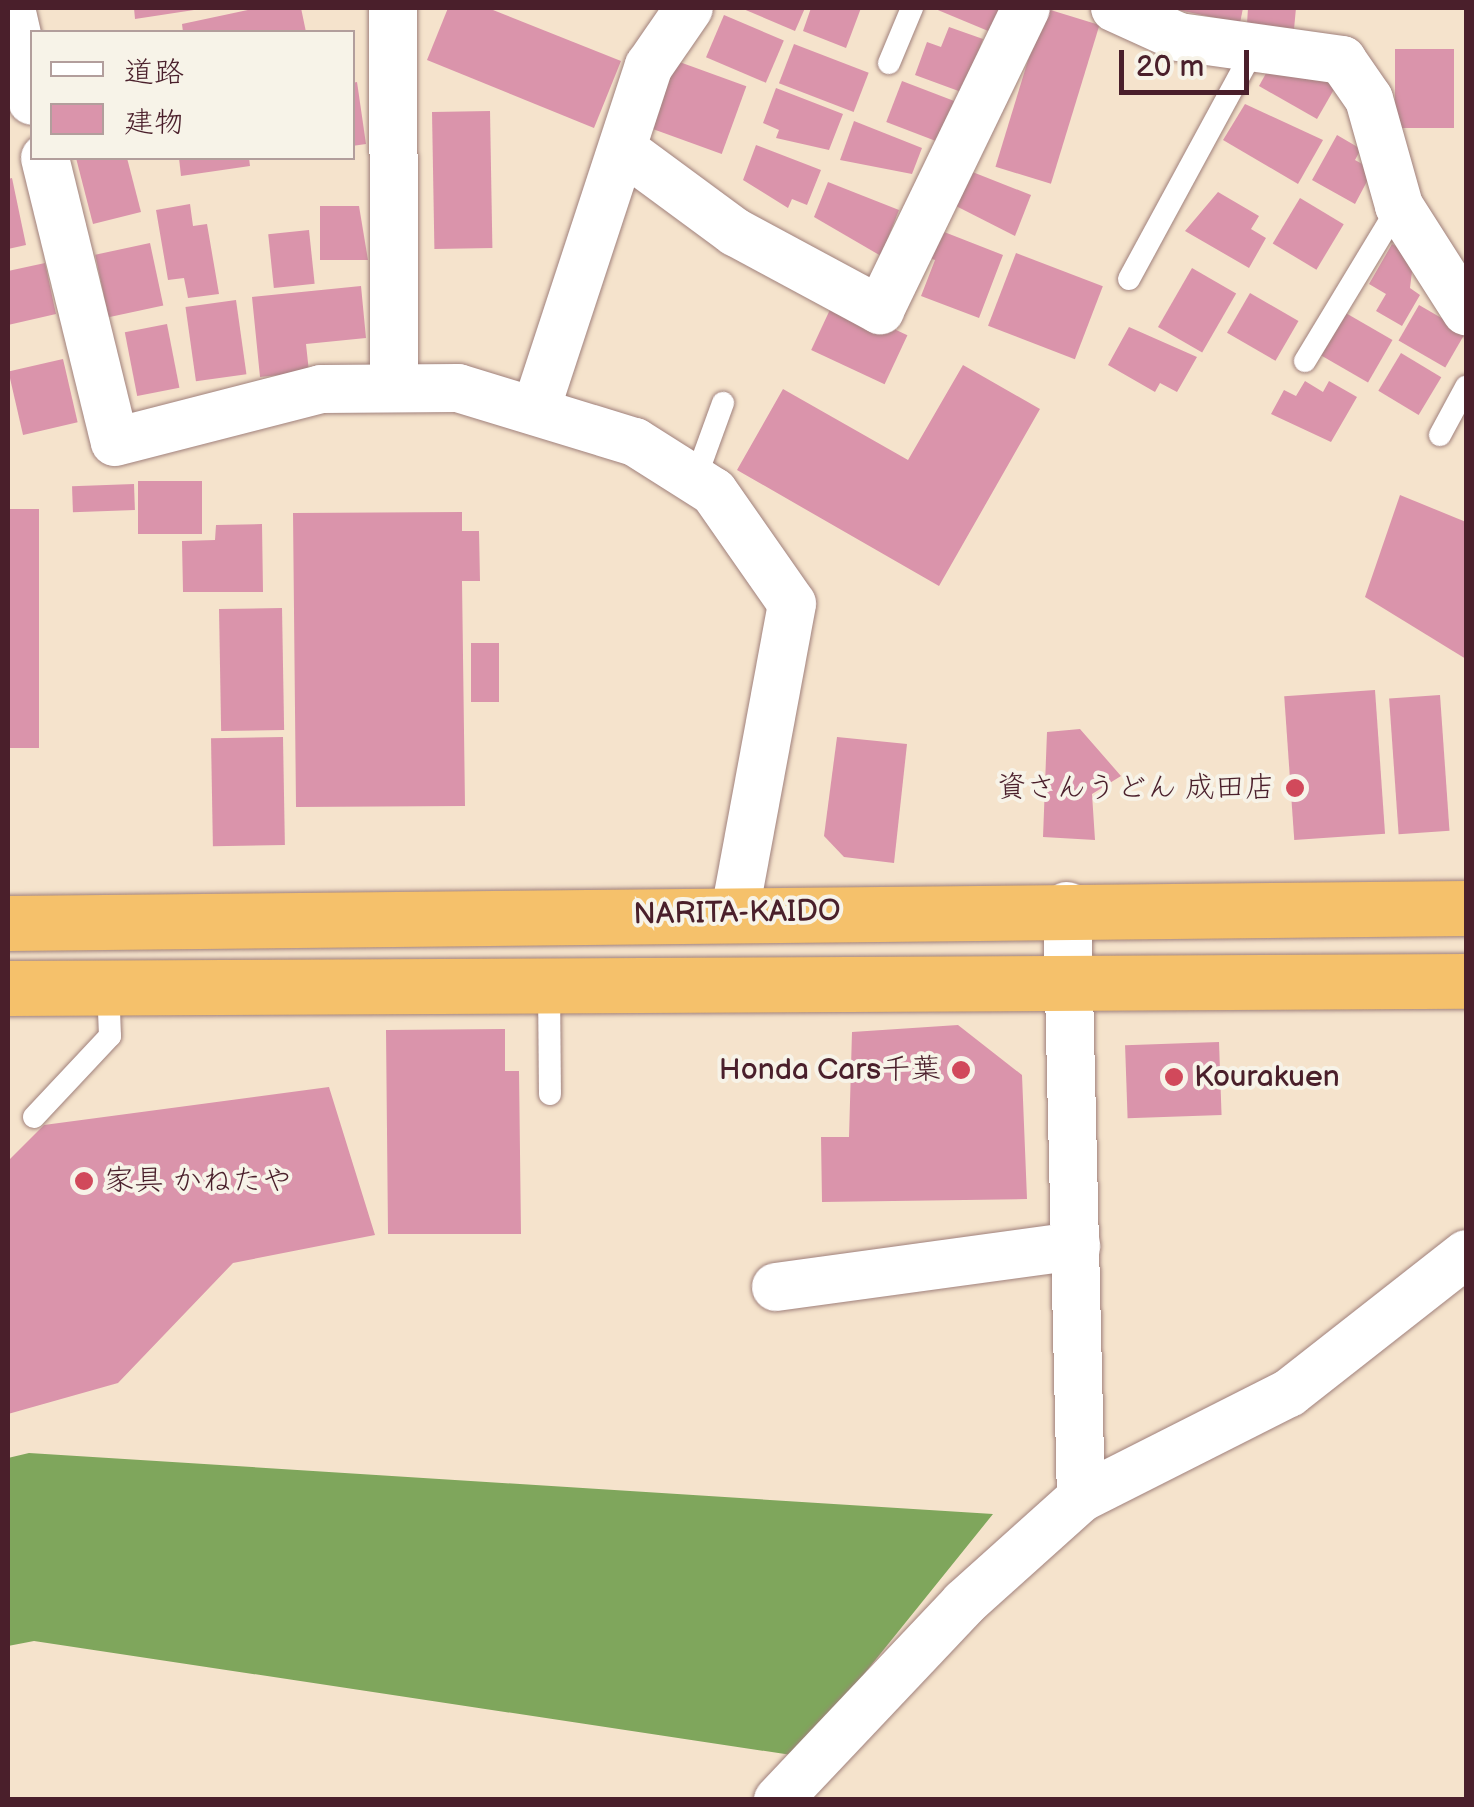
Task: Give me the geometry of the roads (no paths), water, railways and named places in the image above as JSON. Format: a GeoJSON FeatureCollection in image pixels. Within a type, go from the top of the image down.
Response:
{"type":"FeatureCollection","features":[{"type":"Feature","properties":{"kind":"highway","name":"NARITA-KAIDO"},"geometry":{"type":"LineString","coordinates":[[8,923],[1068,906],[1466,908]]}},
{"type":"Feature","properties":{"kind":"highway"},"geometry":{"type":"LineString","coordinates":[[8,988],[1070,979],[1466,981]]}},
{"type":"Feature","properties":{"kind":"street"},"geometry":{"type":"LineString","coordinates":[[12,8],[30,93]]}},
{"type":"Feature","properties":{"kind":"street"},"geometry":{"type":"LineString","coordinates":[[393,8],[394,388]]}},
{"type":"Feature","properties":{"kind":"street"},"geometry":{"type":"LineString","coordinates":[[537,406],[626,151],[649,66],[689,8]]}},
{"type":"Feature","properties":{"kind":"street"},"geometry":{"type":"LineString","coordinates":[[626,151],[735,232],[880,310],[1026,8]]}},
{"type":"Feature","properties":{"kind":"street"},"geometry":{"type":"LineString","coordinates":[[1115,8],[1179,37],[1255,48],[1323,51],[1362,82],[1399,206],[1466,311]]}},
{"type":"Feature","properties":{"kind":"street"},"geometry":{"type":"LineString","coordinates":[[45,160],[115,442],[321,389],[458,388],[537,406],[635,442],[695,480],[792,604],[736,913]]}},
{"type":"Feature","properties":{"kind":"street"},"geometry":{"type":"LineString","coordinates":[[1068,906],[1081,1498]]}},
{"type":"Feature","properties":{"kind":"street"},"geometry":{"type":"LineString","coordinates":[[776,1287],[1076,1246]]}},
{"type":"Feature","properties":{"kind":"street"},"geometry":{"type":"LineString","coordinates":[[778,1800],[964,1604],[1081,1498],[1289,1393],[1466,1254]]}},
{"type":"Feature","properties":{"kind":"lane"},"geometry":{"type":"LineString","coordinates":[[889,63],[912,8]]}},
{"type":"Feature","properties":{"kind":"lane"},"geometry":{"type":"LineString","coordinates":[[1128,279],[1255,48]]}},
{"type":"Feature","properties":{"kind":"lane"},"geometry":{"type":"LineString","coordinates":[[1305,362],[1399,206]]}},
{"type":"Feature","properties":{"kind":"lane"},"geometry":{"type":"LineString","coordinates":[[1440,436],[1466,387]]}},
{"type":"Feature","properties":{"kind":"lane"},"geometry":{"type":"LineString","coordinates":[[695,480],[723,403]]}},
{"type":"Feature","properties":{"kind":"lane"},"geometry":{"type":"LineString","coordinates":[[549,984],[550,1094]]}},
{"type":"Feature","properties":{"kind":"lane"},"geometry":{"type":"LineString","coordinates":[[34,1117],[110,1036],[108,987]]}},
{"type":"Feature","properties":{"kind":"place","name":"資さんうどん 成田店"},"geometry":{"type":"Point","coordinates":[1295,788]}},
{"type":"Feature","properties":{"kind":"place","name":"Honda Cars千葉"},"geometry":{"type":"Point","coordinates":[961,1070]}},
{"type":"Feature","properties":{"kind":"place","name":"Kourakuen"},"geometry":{"type":"Point","coordinates":[1174,1077]}},
{"type":"Feature","properties":{"kind":"place","name":"家具 かねたや"},"geometry":{"type":"Point","coordinates":[84,1181]}}]}
